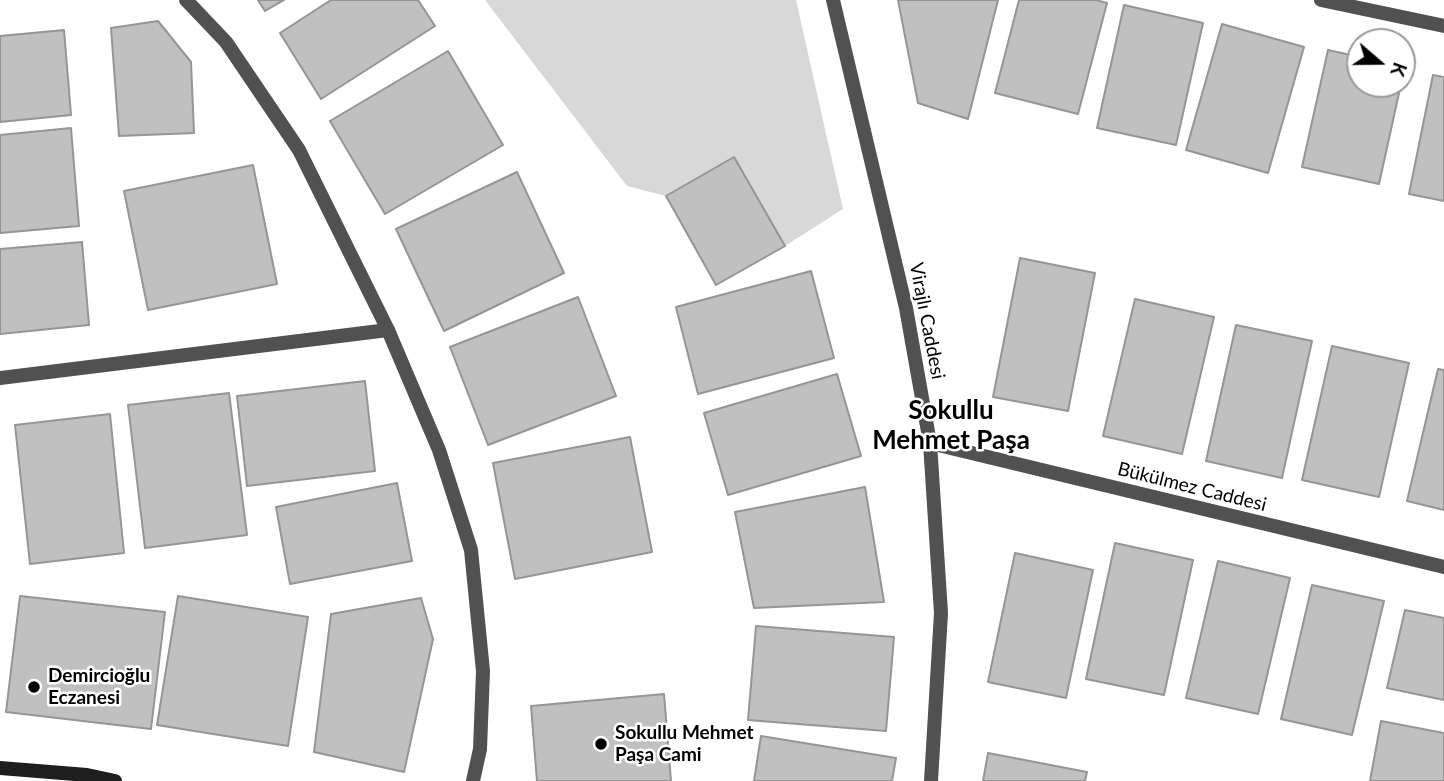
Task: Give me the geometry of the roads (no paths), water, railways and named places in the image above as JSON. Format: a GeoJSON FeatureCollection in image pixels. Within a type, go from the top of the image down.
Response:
{"type":"FeatureCollection","features":[{"type":"Feature","properties":{"kind":"main road"},"geometry":{"type":"LineString","coordinates":[[0,768],[87,775],[115,781]]}},
{"type":"Feature","properties":{"kind":"street"},"geometry":{"type":"LineString","coordinates":[[186,0],[226,42],[299,150],[388,330],[439,450],[471,550],[483,670],[480,749],[473,781]]}},
{"type":"Feature","properties":{"kind":"street","name":"Virajlı Caddesi"},"geometry":{"type":"LineString","coordinates":[[833,0],[906,308],[930,443],[941,613],[931,781]]}},
{"type":"Feature","properties":{"kind":"street"},"geometry":{"type":"LineString","coordinates":[[1321,0],[1444,26]]}},
{"type":"Feature","properties":{"kind":"street"},"geometry":{"type":"LineString","coordinates":[[0,378],[388,330]]}},
{"type":"Feature","properties":{"kind":"street","name":"Bükülmez Caddesi"},"geometry":{"type":"LineString","coordinates":[[930,443],[1444,567]]}},
{"type":"Feature","properties":{"kind":"place","name":"Demircioğlu Eczanesi"},"geometry":{"type":"Point","coordinates":[34,687]}},
{"type":"Feature","properties":{"kind":"place","name":"Sokullu Mehmet Paşa Cami"},"geometry":{"type":"Point","coordinates":[601,744]}},
{"type":"Feature","properties":{"kind":"district","name":"Sokullu Mehmet Paşa"},"geometry":{"type":"Point","coordinates":[951,426]}}]}
